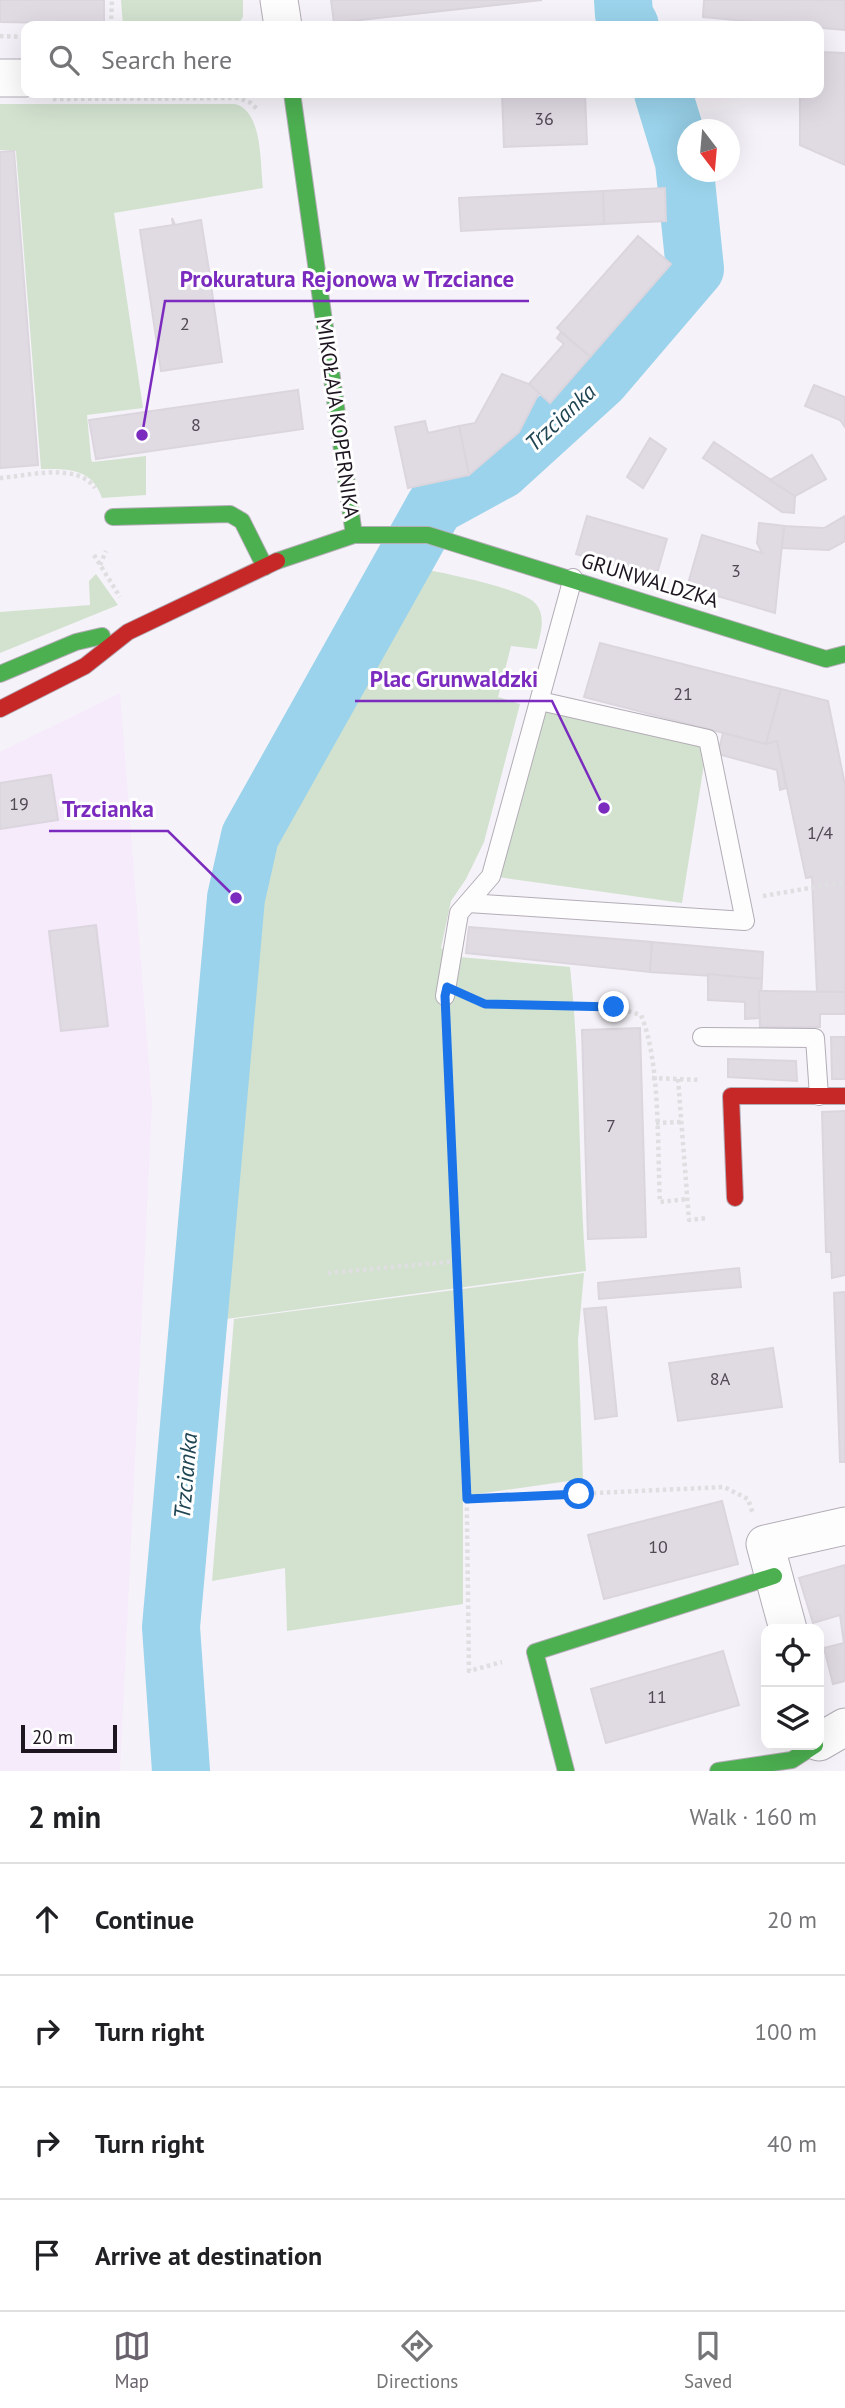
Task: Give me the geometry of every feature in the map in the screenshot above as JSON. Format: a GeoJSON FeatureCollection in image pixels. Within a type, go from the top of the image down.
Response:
{"type":"FeatureCollection","features":[{"type":"Feature","properties":{"kind":"street"},"geometry":{"type":"LineString","coordinates":[[279,0],[282,21]]}},
{"type":"Feature","properties":{"kind":"street"},"geometry":{"type":"LineString","coordinates":[[0,78],[21,85]]}},
{"type":"Feature","properties":{"kind":"street","name":"MIKOŁAJA KOPERNIKA"},"geometry":{"type":"LineString","coordinates":[[293,98],[354,535]]}},
{"type":"Feature","properties":{"kind":"street"},"geometry":{"type":"LineString","coordinates":[[113,517],[230,514],[242,521],[265,567]]}},
{"type":"Feature","properties":{"kind":"street","name":"GRUNWALDZKA"},"geometry":{"type":"LineString","coordinates":[[354,535],[392,533],[428,536],[461,544],[826,659]]}},
{"type":"Feature","properties":{"kind":"street"},"geometry":{"type":"LineString","coordinates":[[0,709],[85,666],[128,632],[292,554],[354,535]]}},
{"type":"Feature","properties":{"kind":"street"},"geometry":{"type":"LineString","coordinates":[[0,674],[76,642],[128,632]]}},
{"type":"Feature","properties":{"kind":"street"},"geometry":{"type":"LineString","coordinates":[[835,673],[826,659],[845,654]]}},
{"type":"Feature","properties":{"kind":"street"},"geometry":{"type":"LineString","coordinates":[[735,1198],[731,1096],[845,1096]]}},
{"type":"Feature","properties":{"kind":"street"},"geometry":{"type":"LineString","coordinates":[[566,1771],[535,1652],[770,1560],[845,1526]]}},
{"type":"Feature","properties":{"kind":"street"},"geometry":{"type":"LineString","coordinates":[[770,1560],[787,1624]]}},
{"type":"Feature","properties":{"kind":"street"},"geometry":{"type":"LineString","coordinates":[[824,1740],[845,1727]]}},
{"type":"Feature","properties":{"kind":"street"},"geometry":{"type":"LineString","coordinates":[[718,1771],[792,1760],[808,1750]]}},
{"type":"Feature","properties":{"kind":"lane"},"geometry":{"type":"LineString","coordinates":[[446,991],[459,914],[491,876],[573,578]]}},
{"type":"Feature","properties":{"kind":"lane"},"geometry":{"type":"LineString","coordinates":[[468,903],[745,921],[708,739],[540,701]]}},
{"type":"Feature","properties":{"kind":"lane"},"geometry":{"type":"LineString","coordinates":[[702,1037],[815,1038],[819,1096]]}},
{"type":"Feature","properties":{"kind":"path"},"geometry":{"type":"LineString","coordinates":[[111,21],[112,0]]}},
{"type":"Feature","properties":{"kind":"path"},"geometry":{"type":"LineString","coordinates":[[0,36],[21,37]]}},
{"type":"Feature","properties":{"kind":"path"},"geometry":{"type":"LineString","coordinates":[[232,98],[251,103],[261,118]]}},
{"type":"Feature","properties":{"kind":"path"},"geometry":{"type":"LineString","coordinates":[[0,478],[72,474],[86,478],[94,486],[98,497]]}},
{"type":"Feature","properties":{"kind":"path"},"geometry":{"type":"LineString","coordinates":[[100,565],[109,545]]}},
{"type":"Feature","properties":{"kind":"path"},"geometry":{"type":"LineString","coordinates":[[94,555],[126,607]]}},
{"type":"Feature","properties":{"kind":"path"},"geometry":{"type":"LineString","coordinates":[[741,900],[845,881]]}},
{"type":"Feature","properties":{"kind":"path"},"geometry":{"type":"LineString","coordinates":[[535,1652],[469,1671],[467,1499],[446,991],[485,1004],[614,1007],[641,1015],[647,1029],[660,1202],[688,1199],[678,1079]]}},
{"type":"Feature","properties":{"kind":"path"},"geometry":{"type":"LineString","coordinates":[[656,1123],[681,1122]]}},
{"type":"Feature","properties":{"kind":"path"},"geometry":{"type":"LineString","coordinates":[[328,1273],[457,1261]]}},
{"type":"Feature","properties":{"kind":"path"},"geometry":{"type":"LineString","coordinates":[[467,1499],[724,1487],[748,1499],[770,1560]]}},
{"type":"Feature","properties":{"kind":"shaded area"},"geometry":{"type":"Polygon","coordinates":[[[120,693],[152,1104],[120,1771],[0,1771],[0,752],[120,693]]]}},
{"type":"Feature","properties":{"kind":"green space"},"geometry":{"type":"Polygon","coordinates":[[[121,0],[243,0],[243,17],[240,21],[123,21],[121,0]]]}},
{"type":"Feature","properties":{"kind":"green space"},"geometry":{"type":"Polygon","coordinates":[[[0,104],[235,104],[251,117],[255,127],[263,188],[114,213],[143,408],[87,415],[91,458],[92,462],[146,456],[146,495],[102,498],[92,481],[78,472],[41,469],[16,151],[0,150],[0,104]]]}},
{"type":"Feature","properties":{"kind":"green space"},"geometry":{"type":"Polygon","coordinates":[[[405,566],[513,591],[535,603],[541,614],[542,625],[537,649],[511,646],[498,697],[520,704],[484,842],[466,879],[451,901],[441,948],[459,957],[570,967],[586,1271],[203,1322],[239,898],[253,836],[405,566]]]}},
{"type":"Feature","properties":{"kind":"green space"},"geometry":{"type":"Polygon","coordinates":[[[96,574],[118,605],[0,653],[0,612],[90,605],[89,581],[96,574]]]}},
{"type":"Feature","properties":{"kind":"green space"},"geometry":{"type":"Polygon","coordinates":[[[540,701],[708,739],[682,903],[491,876],[540,701]]]}},
{"type":"Feature","properties":{"kind":"green space"},"geometry":{"type":"Polygon","coordinates":[[[584,1273],[578,1340],[583,1479],[463,1496],[463,1604],[287,1631],[285,1568],[212,1581],[234,1319],[584,1273]]]}},
{"type":"Feature","properties":{"kind":"building"},"geometry":{"type":"Polygon","coordinates":[[[0,0],[104,0],[104,21],[0,22],[0,0]]]}},
{"type":"Feature","properties":{"kind":"building"},"geometry":{"type":"Polygon","coordinates":[[[331,0],[542,0],[352,21],[334,21],[331,0]]]}},
{"type":"Feature","properties":{"kind":"building"},"geometry":{"type":"Polygon","coordinates":[[[704,0],[845,0],[845,30],[824,28],[824,21],[747,21],[703,17],[704,0]]]}},
{"type":"Feature","properties":{"kind":"building"},"geometry":{"type":"Polygon","coordinates":[[[824,52],[845,53],[845,165],[800,145],[800,98],[824,98],[824,52]]]}},
{"type":"Feature","properties":{"kind":"building"},"geometry":{"type":"Polygon","coordinates":[[[502,98],[585,98],[587,144],[504,147],[502,98]]]}},
{"type":"Feature","properties":{"kind":"building"},"geometry":{"type":"Polygon","coordinates":[[[14,151],[38,465],[0,468],[0,152],[14,151]]]}},
{"type":"Feature","properties":{"kind":"building"},"geometry":{"type":"Polygon","coordinates":[[[665,188],[666,221],[604,224],[603,191],[665,188]]]}},
{"type":"Feature","properties":{"kind":"building"},"geometry":{"type":"Polygon","coordinates":[[[603,191],[604,224],[461,231],[459,198],[603,191]]]}},
{"type":"Feature","properties":{"kind":"building"},"geometry":{"type":"Polygon","coordinates":[[[172,218],[175,225],[201,220],[211,283],[218,282],[211,285],[222,362],[161,371],[140,230],[173,225],[172,218]]]}},
{"type":"Feature","properties":{"kind":"building"},"geometry":{"type":"Polygon","coordinates":[[[638,236],[671,264],[590,357],[557,328],[638,236]]]}},
{"type":"Feature","properties":{"kind":"building"},"geometry":{"type":"Polygon","coordinates":[[[561,332],[590,357],[550,403],[529,384],[564,344],[557,338],[561,332]]]}},
{"type":"Feature","properties":{"kind":"building"},"geometry":{"type":"Polygon","coordinates":[[[502,374],[529,384],[539,393],[519,432],[469,475],[459,426],[475,423],[502,374]]]}},
{"type":"Feature","properties":{"kind":"building"},"geometry":{"type":"Polygon","coordinates":[[[814,385],[845,397],[845,427],[840,420],[805,406],[814,385]]]}},
{"type":"Feature","properties":{"kind":"building"},"geometry":{"type":"Polygon","coordinates":[[[298,390],[303,429],[96,459],[89,420],[298,390]]]}},
{"type":"Feature","properties":{"kind":"building"},"geometry":{"type":"Polygon","coordinates":[[[425,421],[428,433],[459,426],[469,475],[408,488],[395,427],[425,421]]]}},
{"type":"Feature","properties":{"kind":"building"},"geometry":{"type":"Polygon","coordinates":[[[650,438],[666,449],[643,488],[627,477],[650,438]]]}},
{"type":"Feature","properties":{"kind":"building"},"geometry":{"type":"Polygon","coordinates":[[[714,442],[795,496],[794,513],[782,512],[703,458],[714,442]]]}},
{"type":"Feature","properties":{"kind":"building"},"geometry":{"type":"Polygon","coordinates":[[[812,455],[826,479],[795,496],[770,480],[812,455]]]}},
{"type":"Feature","properties":{"kind":"building"},"geometry":{"type":"Polygon","coordinates":[[[587,516],[667,539],[656,577],[576,554],[587,516]]]}},
{"type":"Feature","properties":{"kind":"building"},"geometry":{"type":"Polygon","coordinates":[[[845,516],[845,541],[829,550],[782,548],[784,526],[824,528],[845,516]]]}},
{"type":"Feature","properties":{"kind":"building"},"geometry":{"type":"Polygon","coordinates":[[[759,523],[784,526],[775,613],[687,587],[702,535],[762,553],[757,543],[759,523]]]}},
{"type":"Feature","properties":{"kind":"building"},"geometry":{"type":"Polygon","coordinates":[[[600,643],[781,689],[766,744],[584,697],[600,643]]]}},
{"type":"Feature","properties":{"kind":"building"},"geometry":{"type":"Polygon","coordinates":[[[781,689],[828,701],[845,785],[845,992],[817,992],[812,877],[806,878],[777,741],[766,744],[781,689]]]}},
{"type":"Feature","properties":{"kind":"building"},"geometry":{"type":"Polygon","coordinates":[[[723,733],[766,744],[777,741],[786,788],[780,790],[777,770],[718,754],[723,733]]]}},
{"type":"Feature","properties":{"kind":"building"},"geometry":{"type":"Polygon","coordinates":[[[51,775],[58,820],[0,829],[0,783],[51,775]]]}},
{"type":"Feature","properties":{"kind":"building"},"geometry":{"type":"Polygon","coordinates":[[[96,925],[108,1026],[61,1031],[49,931],[96,925]]]}},
{"type":"Feature","properties":{"kind":"building"},"geometry":{"type":"Polygon","coordinates":[[[469,927],[652,942],[650,972],[466,953],[469,927]]]}},
{"type":"Feature","properties":{"kind":"building"},"geometry":{"type":"Polygon","coordinates":[[[652,942],[763,952],[762,979],[650,972],[652,942]]]}},
{"type":"Feature","properties":{"kind":"building"},"geometry":{"type":"Polygon","coordinates":[[[708,974],[762,979],[760,1018],[745,1019],[745,1002],[708,1000],[708,974]]]}},
{"type":"Feature","properties":{"kind":"building"},"geometry":{"type":"Polygon","coordinates":[[[759,991],[845,992],[845,1014],[820,1014],[820,1027],[760,1027],[759,991]]]}},
{"type":"Feature","properties":{"kind":"building"},"geometry":{"type":"Polygon","coordinates":[[[640,1028],[646,1237],[588,1239],[582,1030],[640,1028]]]}},
{"type":"Feature","properties":{"kind":"building"},"geometry":{"type":"Polygon","coordinates":[[[831,1037],[845,1037],[845,1079],[832,1079],[831,1037]]]}},
{"type":"Feature","properties":{"kind":"building"},"geometry":{"type":"Polygon","coordinates":[[[728,1059],[796,1061],[797,1081],[728,1077],[728,1059]]]}},
{"type":"Feature","properties":{"kind":"building"},"geometry":{"type":"Polygon","coordinates":[[[845,1111],[845,1275],[832,1278],[831,1252],[826,1252],[822,1112],[845,1111]]]}},
{"type":"Feature","properties":{"kind":"building"},"geometry":{"type":"Polygon","coordinates":[[[739,1268],[741,1287],[599,1299],[598,1283],[739,1268]]]}},
{"type":"Feature","properties":{"kind":"building"},"geometry":{"type":"Polygon","coordinates":[[[845,1292],[845,1462],[840,1462],[834,1293],[845,1292]]]}},
{"type":"Feature","properties":{"kind":"building"},"geometry":{"type":"Polygon","coordinates":[[[606,1307],[617,1416],[595,1419],[584,1309],[606,1307]]]}},
{"type":"Feature","properties":{"kind":"building"},"geometry":{"type":"Polygon","coordinates":[[[773,1348],[782,1407],[678,1421],[669,1363],[773,1348]]]}},
{"type":"Feature","properties":{"kind":"building"},"geometry":{"type":"Polygon","coordinates":[[[722,1501],[738,1564],[604,1599],[588,1535],[722,1501]]]}},
{"type":"Feature","properties":{"kind":"building"},"geometry":{"type":"Polygon","coordinates":[[[845,1565],[845,1681],[833,1684],[824,1648],[844,1643],[840,1615],[813,1623],[799,1578],[845,1565]]]}},
{"type":"Feature","properties":{"kind":"building"},"geometry":{"type":"Polygon","coordinates":[[[723,1651],[739,1705],[606,1743],[591,1689],[723,1651]]]}},
{"type":"Feature","properties":{"kind":"waterway","name":"Trzcianka"},"geometry":{"type":"LineString","coordinates":[[623,0],[627,21]]}},
{"type":"Feature","properties":{"kind":"waterway","name":"Trzcianka"},"geometry":{"type":"LineString","coordinates":[[181,1771],[171,1627],[236,898],[250,836],[435,506],[501,470],[601,379],[695,269],[684,162],[665,98]]}},
{"type":"Feature","properties":{"kind":"traffic: fast"},"geometry":{"type":"LineString","coordinates":[[293,98],[354,535]]}},
{"type":"Feature","properties":{"kind":"traffic: fast"},"geometry":{"type":"LineString","coordinates":[[113,517],[230,514],[242,521],[265,567]]}},
{"type":"Feature","properties":{"kind":"traffic: fast"},"geometry":{"type":"LineString","coordinates":[[277,561],[354,535],[428,535],[826,659],[845,654]]}},
{"type":"Feature","properties":{"kind":"traffic: fast"},"geometry":{"type":"LineString","coordinates":[[0,674],[76,642],[102,636]]}},
{"type":"Feature","properties":{"kind":"traffic: fast"},"geometry":{"type":"LineString","coordinates":[[566,1771],[535,1652],[774,1576]]}},
{"type":"Feature","properties":{"kind":"traffic: fast"},"geometry":{"type":"LineString","coordinates":[[718,1771],[792,1760],[807,1750]]}},
{"type":"Feature","properties":{"kind":"traffic: jam"},"geometry":{"type":"LineString","coordinates":[[0,709],[85,666],[128,632],[277,561]]}},
{"type":"Feature","properties":{"kind":"traffic: jam"},"geometry":{"type":"LineString","coordinates":[[735,1198],[731,1096],[845,1096]]}},
{"type":"Feature","properties":{"kind":"place","name":"Prokuratura Rejonowa w Trzciance"},"geometry":{"type":"Point","coordinates":[142,435]}},
{"type":"Feature","properties":{"kind":"place","name":"Plac Grunwaldzki"},"geometry":{"type":"Point","coordinates":[604,808]}},
{"type":"Feature","properties":{"kind":"place","name":"Trzcianka"},"geometry":{"type":"Point","coordinates":[236,898]}},
{"type":"Feature","properties":{"kind":"route"},"geometry":{"type":"LineString","coordinates":[[579,1494],[467,1499],[445,996],[447,987],[485,1004],[614,1007]]}}]}
